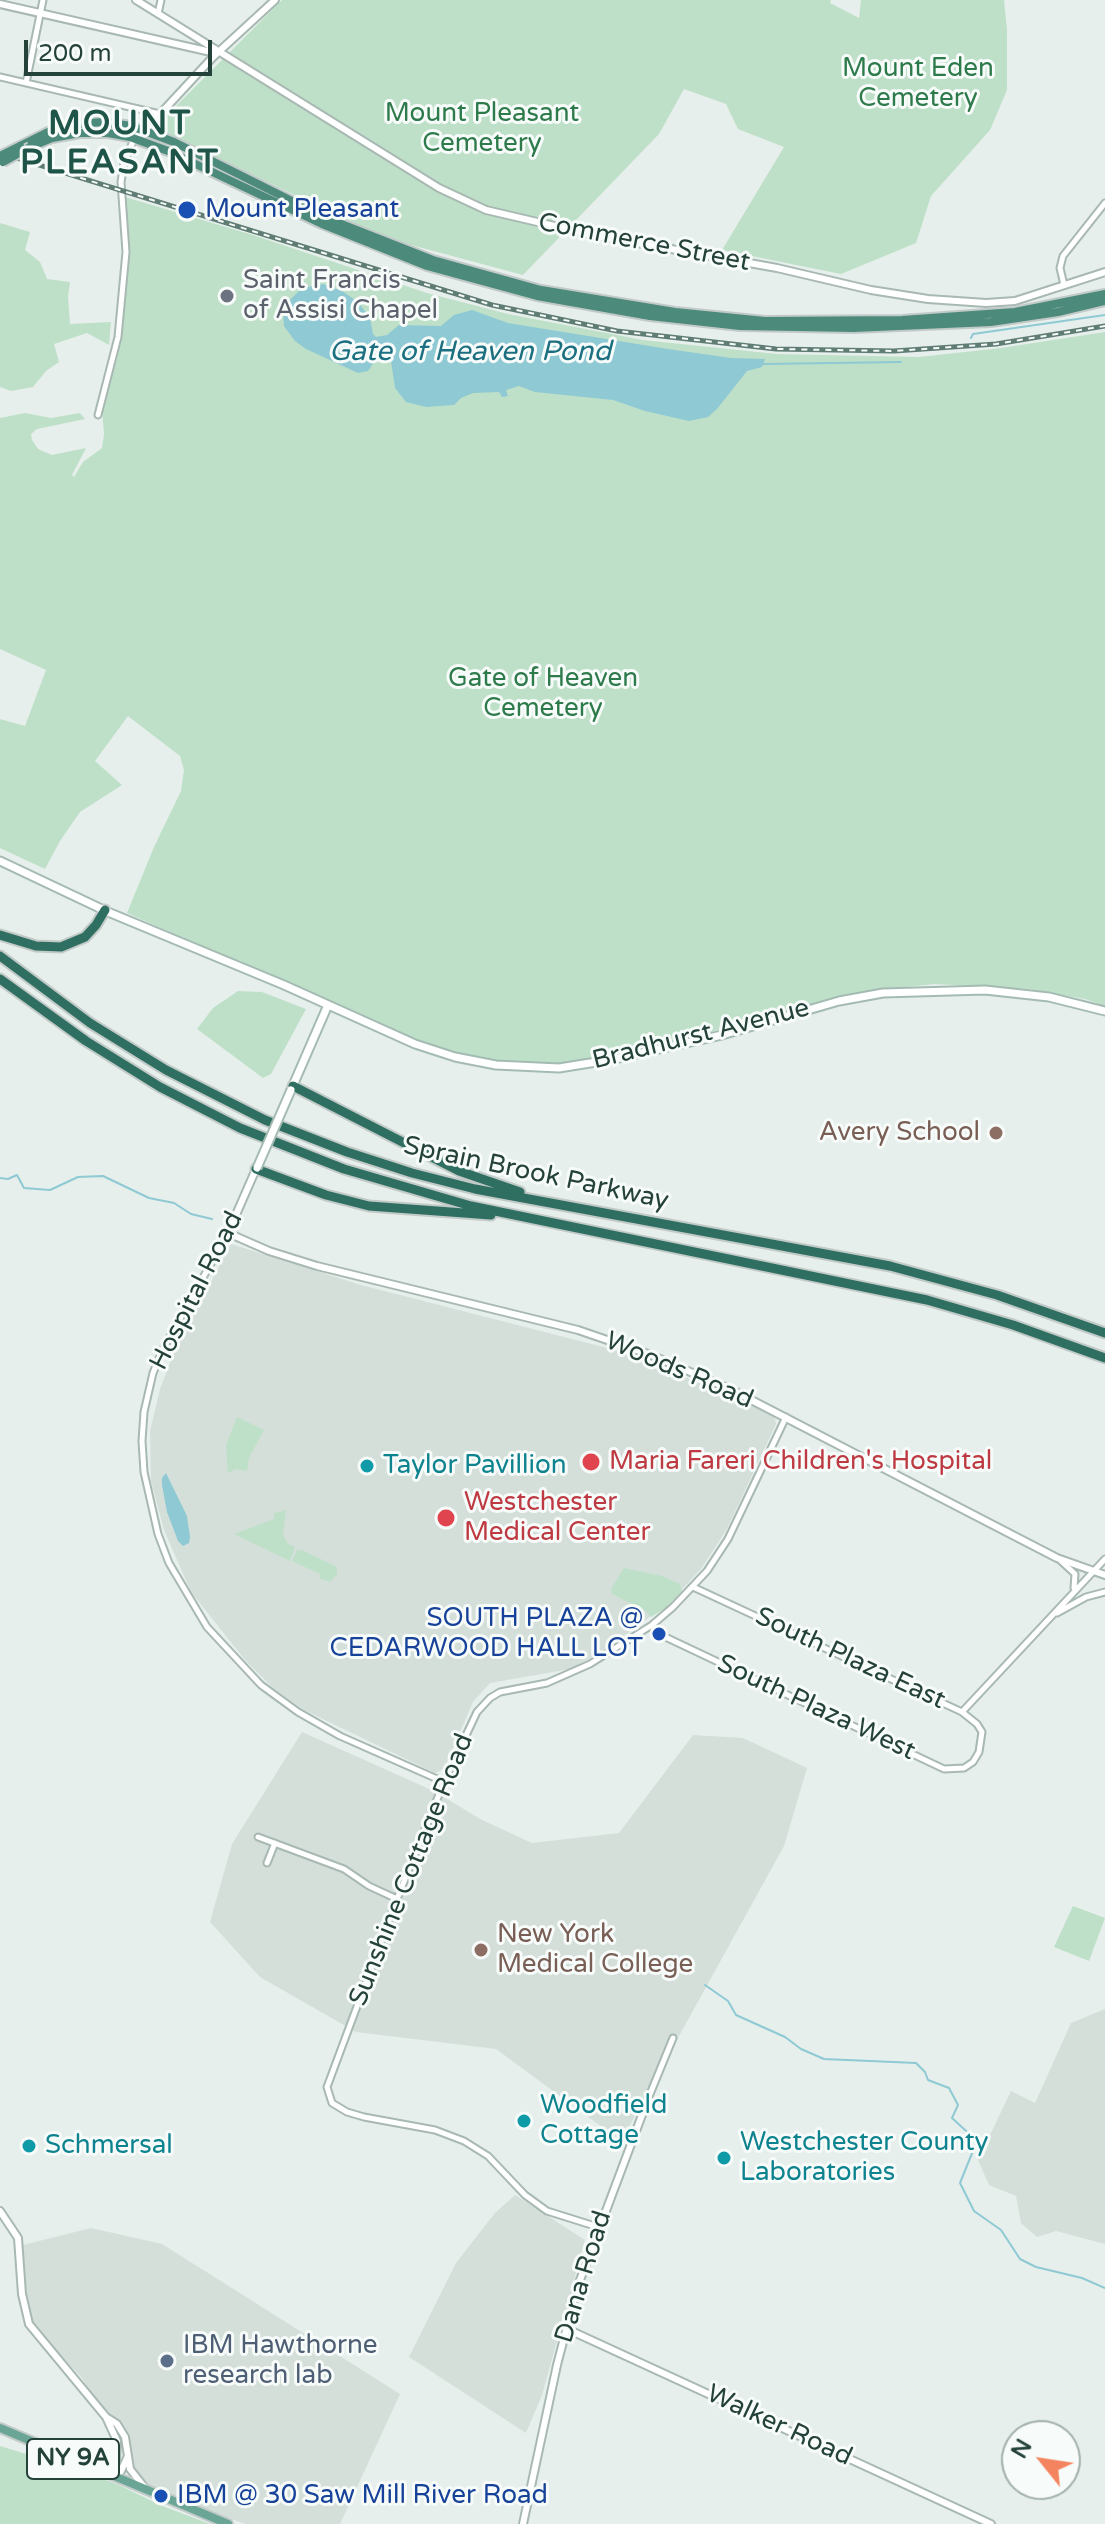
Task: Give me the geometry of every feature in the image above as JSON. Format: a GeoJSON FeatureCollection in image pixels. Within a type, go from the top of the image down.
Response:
{"type":"FeatureCollection","features":[{"type":"Feature","properties":{"kind":"highway"},"geometry":{"type":"LineString","coordinates":[[1,161],[20,146],[53,130],[109,122],[144,130],[184,147],[305,209],[389,244],[486,276],[586,299],[709,316],[834,322],[993,315],[1060,305],[1105,294]]}},
{"type":"Feature","properties":{"kind":"highway"},"geometry":{"type":"LineString","coordinates":[[1,161],[52,138],[80,133],[108,133],[135,138],[322,224],[406,258],[493,285],[605,309],[717,324],[831,329],[991,322],[1105,301]]}},
{"type":"Feature","properties":{"kind":"highway"},"geometry":{"type":"LineString","coordinates":[[0,935],[36,946],[61,947],[85,937],[105,910]]}},
{"type":"Feature","properties":{"kind":"highway","name":"Sprain Brook Parkway"},"geometry":{"type":"LineString","coordinates":[[0,956],[119,1042],[186,1081],[265,1120],[326,1145],[412,1173],[475,1189],[890,1266],[997,1295],[1105,1333]]}},
{"type":"Feature","properties":{"kind":"highway","name":"Sprain Brook Parkway"},"geometry":{"type":"LineString","coordinates":[[0,979],[123,1065],[240,1128],[302,1154],[386,1183],[449,1201],[927,1300],[1013,1325],[1105,1358]]}},
{"type":"Feature","properties":{"kind":"highway"},"geometry":{"type":"LineString","coordinates":[[292,1088],[470,1175],[550,1202]]}},
{"type":"Feature","properties":{"kind":"highway"},"geometry":{"type":"LineString","coordinates":[[257,1168],[326,1195],[369,1206],[524,1217]]}},
{"type":"Feature","properties":{"kind":"main road","name":"Bradhurst Avenue"},"geometry":{"type":"LineString","coordinates":[[0,861],[105,910],[415,1044],[455,1057],[496,1065],[539,1068],[586,1065],[693,1043],[839,1001],[883,993],[985,990],[1049,997],[1105,1011]]}},
{"type":"Feature","properties":{"kind":"main road","name":"Hospital Road"},"geometry":{"type":"LineString","coordinates":[[257,1168],[328,1005]]}},
{"type":"Feature","properties":{"kind":"main road","name":"NY 9A"},"geometry":{"type":"LineString","coordinates":[[0,2428],[228,2524]]}},
{"type":"Feature","properties":{"kind":"street"},"geometry":{"type":"LineString","coordinates":[[26,83],[38,12],[43,0]]}},
{"type":"Feature","properties":{"kind":"street","name":"Commerce Street"},"geometry":{"type":"LineString","coordinates":[[136,0],[439,188],[486,210],[593,235],[788,270],[908,297],[1001,302],[1028,298],[1105,272]]}},
{"type":"Feature","properties":{"kind":"street"},"geometry":{"type":"LineString","coordinates":[[158,14],[161,0]]}},
{"type":"Feature","properties":{"kind":"street"},"geometry":{"type":"LineString","coordinates":[[98,415],[118,337],[126,252],[121,203],[123,168],[135,138],[275,0]]}},
{"type":"Feature","properties":{"kind":"street","name":"Commerce Street"},"geometry":{"type":"LineString","coordinates":[[0,4],[211,52],[220,51]]}},
{"type":"Feature","properties":{"kind":"street"},"geometry":{"type":"LineString","coordinates":[[0,77],[160,114]]}},
{"type":"Feature","properties":{"kind":"street"},"geometry":{"type":"LineString","coordinates":[[1064,285],[1060,268],[1063,256],[1105,203]]}},
{"type":"Feature","properties":{"kind":"street","name":"Hospital Road"},"geometry":{"type":"LineString","coordinates":[[257,1168],[228,1233],[163,1349],[153,1373],[144,1412],[142,1441],[144,1472],[158,1534],[169,1563],[207,1627],[261,1685],[298,1712],[340,1736],[444,1782]]}},
{"type":"Feature","properties":{"kind":"street","name":"Woods Road"},"geometry":{"type":"LineString","coordinates":[[228,1233],[269,1251],[317,1266],[542,1320],[614,1342],[712,1380],[1057,1558],[1105,1575]]}},
{"type":"Feature","properties":{"kind":"street","name":"Sunshine Cottage Road"},"geometry":{"type":"LineString","coordinates":[[598,2227],[547,2211],[525,2195],[488,2156],[464,2141],[435,2130],[362,2117],[332,2103],[327,2087],[397,1899],[444,1782],[477,1712],[485,1702],[505,1690],[547,1683],[590,1664],[652,1625],[693,1587],[728,1539],[786,1417]]}},
{"type":"Feature","properties":{"kind":"street"},"geometry":{"type":"LineString","coordinates":[[1057,1558],[1075,1574],[1077,1582],[1072,1593]]}},
{"type":"Feature","properties":{"kind":"street"},"geometry":{"type":"LineString","coordinates":[[962,1712],[1105,1559]]}},
{"type":"Feature","properties":{"kind":"street","name":"South Plaza East"},"geometry":{"type":"LineString","coordinates":[[693,1587],[962,1712],[982,1732],[983,1742],[979,1752]]}},
{"type":"Feature","properties":{"kind":"street"},"geometry":{"type":"LineString","coordinates":[[1050,1618],[1079,1601],[1105,1592]]}},
{"type":"Feature","properties":{"kind":"street","name":"South Plaza West"},"geometry":{"type":"LineString","coordinates":[[652,1625],[659,1634],[944,1769],[964,1768],[973,1762],[979,1752]]}},
{"type":"Feature","properties":{"kind":"street"},"geometry":{"type":"LineString","coordinates":[[258,1837],[344,1869],[369,1886],[397,1899]]}},
{"type":"Feature","properties":{"kind":"street"},"geometry":{"type":"LineString","coordinates":[[267,1863],[275,1843]]}},
{"type":"Feature","properties":{"kind":"street","name":"Dana Road"},"geometry":{"type":"LineString","coordinates":[[523,2524],[577,2288],[673,2038]]}},
{"type":"Feature","properties":{"kind":"street"},"geometry":{"type":"LineString","coordinates":[[0,2211],[18,2238],[22,2294],[29,2324],[106,2417],[117,2441],[115,2477]]}},
{"type":"Feature","properties":{"kind":"street","name":"Walker Road"},"geometry":{"type":"LineString","coordinates":[[567,2329],[991,2524]]}},
{"type":"Feature","properties":{"kind":"street"},"geometry":{"type":"LineString","coordinates":[[106,2417],[117,2424],[125,2437],[130,2469],[146,2490]]}},
{"type":"Feature","properties":{"kind":"street"},"geometry":{"type":"LineString","coordinates":[[115,2477],[128,2455]]}},
{"type":"Feature","properties":{"kind":"shaded area","name":"Westchester Medical Center"},"geometry":{"type":"Polygon","coordinates":[[[231,1244],[361,1285],[615,1350],[771,1414],[776,1424],[727,1529],[701,1569],[670,1602],[605,1650],[570,1669],[490,1683],[473,1702],[444,1769],[435,1773],[304,1710],[273,1688],[245,1660],[191,1592],[164,1530],[151,1481],[150,1431],[160,1389],[175,1350],[231,1244]]]}},
{"type":"Feature","properties":{"kind":"shaded area","name":"New York Medical College"},"geometry":{"type":"Polygon","coordinates":[[[302,1732],[436,1792],[480,1819],[532,1843],[619,1833],[693,1735],[743,1738],[807,1768],[784,1846],[621,2141],[496,2049],[356,2032],[260,1977],[210,1922],[232,1844],[302,1732]]]}},
{"type":"Feature","properties":{"kind":"shaded area"},"geometry":{"type":"Polygon","coordinates":[[[1105,2009],[1105,2244],[1056,2231],[1037,2237],[1021,2223],[1016,2196],[989,2185],[978,2160],[1011,2091],[1035,2103],[1071,2023],[1105,2009]]]}},
{"type":"Feature","properties":{"kind":"shaded area"},"geometry":{"type":"Polygon","coordinates":[[[515,2195],[585,2240],[542,2395],[526,2433],[409,2357],[456,2263],[495,2213],[515,2195]]]}},
{"type":"Feature","properties":{"kind":"shaded area"},"geometry":{"type":"Polygon","coordinates":[[[91,2228],[162,2244],[400,2394],[340,2524],[246,2524],[146,2490],[82,2378],[36,2330],[28,2309],[23,2245],[91,2228]]]}},
{"type":"Feature","properties":{"kind":"green space","name":"Mount Pleasant Cemetery"},"geometry":{"type":"Polygon","coordinates":[[[282,0],[831,0],[830,3],[859,18],[861,0],[1004,0],[1007,90],[990,130],[931,196],[916,243],[841,274],[722,250],[784,147],[738,129],[726,104],[684,89],[659,134],[523,275],[385,238],[154,128],[282,0]]]}},
{"type":"Feature","properties":{"kind":"green space","name":"Gate of Heaven Cemetery"},"geometry":{"type":"Polygon","coordinates":[[[125,197],[253,235],[427,293],[508,314],[643,340],[777,354],[919,357],[1105,332],[1105,1006],[1085,999],[1029,989],[935,984],[860,992],[651,1048],[565,1063],[490,1060],[441,1048],[127,913],[181,791],[184,770],[180,756],[128,716],[95,761],[122,785],[80,812],[45,869],[0,848],[0,719],[25,726],[46,670],[0,649],[0,418],[25,413],[51,418],[80,413],[85,419],[37,429],[31,434],[38,449],[52,455],[86,448],[72,475],[74,477],[83,462],[102,448],[102,409],[118,355],[129,261],[125,197]]]}},
{"type":"Feature","properties":{"kind":"green space"},"geometry":{"type":"Polygon","coordinates":[[[0,223],[30,232],[25,250],[40,262],[47,279],[70,282],[70,324],[111,322],[109,345],[87,333],[54,344],[59,362],[46,371],[33,387],[11,391],[0,387],[0,223]]]}},
{"type":"Feature","properties":{"kind":"green space"},"geometry":{"type":"Polygon","coordinates":[[[238,991],[262,992],[306,1009],[271,1074],[263,1078],[197,1029],[213,1008],[238,991]]]}},
{"type":"Feature","properties":{"kind":"green space"},"geometry":{"type":"Polygon","coordinates":[[[237,1417],[264,1430],[249,1458],[247,1471],[236,1469],[228,1473],[226,1445],[237,1417]]]}},
{"type":"Feature","properties":{"kind":"green space"},"geometry":{"type":"Polygon","coordinates":[[[286,1510],[283,1535],[288,1544],[295,1547],[290,1561],[234,1534],[274,1519],[274,1513],[286,1510]]]}},
{"type":"Feature","properties":{"kind":"green space"},"geometry":{"type":"Polygon","coordinates":[[[297,1550],[337,1567],[337,1574],[330,1582],[319,1578],[320,1574],[292,1561],[297,1550]]]}},
{"type":"Feature","properties":{"kind":"green space"},"geometry":{"type":"Polygon","coordinates":[[[624,1568],[662,1576],[680,1584],[682,1591],[667,1607],[651,1617],[646,1611],[612,1594],[611,1589],[624,1568]]]}},
{"type":"Feature","properties":{"kind":"green space"},"geometry":{"type":"Polygon","coordinates":[[[1073,1906],[1105,1918],[1089,1961],[1054,1947],[1073,1906]]]}},
{"type":"Feature","properties":{"kind":"green space"},"geometry":{"type":"Polygon","coordinates":[[[0,2446],[51,2464],[77,2468],[210,2524],[0,2524],[0,2446]]]}},
{"type":"Feature","properties":{"kind":"water","name":"Gate of Heaven Pond"},"geometry":{"type":"Polygon","coordinates":[[[323,284],[342,291],[358,302],[370,318],[376,337],[387,335],[399,325],[441,326],[454,315],[472,310],[508,323],[731,358],[765,359],[762,367],[747,371],[708,417],[689,421],[613,400],[535,392],[519,386],[506,390],[508,396],[502,397],[499,392],[473,393],[454,405],[426,407],[406,402],[395,388],[388,356],[376,359],[368,371],[358,373],[295,341],[284,326],[286,304],[302,288],[323,284]]]}},
{"type":"Feature","properties":{"kind":"water"},"geometry":{"type":"Polygon","coordinates":[[[166,1473],[187,1516],[190,1537],[189,1543],[183,1546],[167,1512],[162,1485],[166,1473]]]}},
{"type":"Feature","properties":{"kind":"waterway"},"geometry":{"type":"LineString","coordinates":[[971,338],[973,334],[1105,315]]}},
{"type":"Feature","properties":{"kind":"waterway"},"geometry":{"type":"LineString","coordinates":[[763,364],[901,362]]}},
{"type":"Feature","properties":{"kind":"waterway"},"geometry":{"type":"LineString","coordinates":[[0,1178],[17,1175],[24,1188],[50,1190],[78,1177],[103,1176],[149,1198],[174,1203],[191,1214],[212,1219]]}},
{"type":"Feature","properties":{"kind":"waterway"},"geometry":{"type":"LineString","coordinates":[[705,1985],[728,2001],[736,2015],[824,2059],[916,2063],[928,2080],[949,2088],[958,2105],[952,2118],[977,2141],[960,2183],[974,2211],[1001,2230],[1020,2259],[1036,2267],[1082,2278],[1105,2288]]}},
{"type":"Feature","properties":{"kind":"railway"},"geometry":{"type":"LineString","coordinates":[[0,153],[492,305],[617,331],[776,349],[894,351],[996,344],[1105,326]]}},
{"type":"Feature","properties":{"kind":"place","name":"Mount Pleasant"},"geometry":{"type":"Point","coordinates":[187,210]}},
{"type":"Feature","properties":{"kind":"place","name":"Saint Francis of Assisi Chapel"},"geometry":{"type":"Point","coordinates":[227,296]}},
{"type":"Feature","properties":{"kind":"place","name":"Avery School"},"geometry":{"type":"Point","coordinates":[996,1133]}},
{"type":"Feature","properties":{"kind":"place","name":"Maria Fareri Children's Hospital"},"geometry":{"type":"Point","coordinates":[591,1462]}},
{"type":"Feature","properties":{"kind":"place","name":"Taylor Pavillion"},"geometry":{"type":"Point","coordinates":[367,1466]}},
{"type":"Feature","properties":{"kind":"place","name":"Westchester Medical Center"},"geometry":{"type":"Point","coordinates":[446,1518]}},
{"type":"Feature","properties":{"kind":"place","name":"SOUTH PLAZA @ CEDARWOOD HALL LOT"},"geometry":{"type":"Point","coordinates":[659,1634]}},
{"type":"Feature","properties":{"kind":"place","name":"New York Medical College"},"geometry":{"type":"Point","coordinates":[481,1950]}},
{"type":"Feature","properties":{"kind":"place","name":"Woodfield Cottage"},"geometry":{"type":"Point","coordinates":[524,2121]}},
{"type":"Feature","properties":{"kind":"place","name":"Schmersal"},"geometry":{"type":"Point","coordinates":[29,2146]}},
{"type":"Feature","properties":{"kind":"place","name":"Westchester County Laboratories"},"geometry":{"type":"Point","coordinates":[724,2158]}},
{"type":"Feature","properties":{"kind":"place","name":"IBM Hawthorne research lab"},"geometry":{"type":"Point","coordinates":[167,2361]}},
{"type":"Feature","properties":{"kind":"place","name":"IBM @ 30 Saw Mill River Road"},"geometry":{"type":"Point","coordinates":[161,2496]}},
{"type":"Feature","properties":{"kind":"district","name":"MOUNT PLEASANT"},"geometry":{"type":"Point","coordinates":[120,144]}},
{"type":"Feature","properties":{"kind":"park label","name":"Mount Eden Cemetery"},"geometry":{"type":"Point","coordinates":[918,84]}}]}
